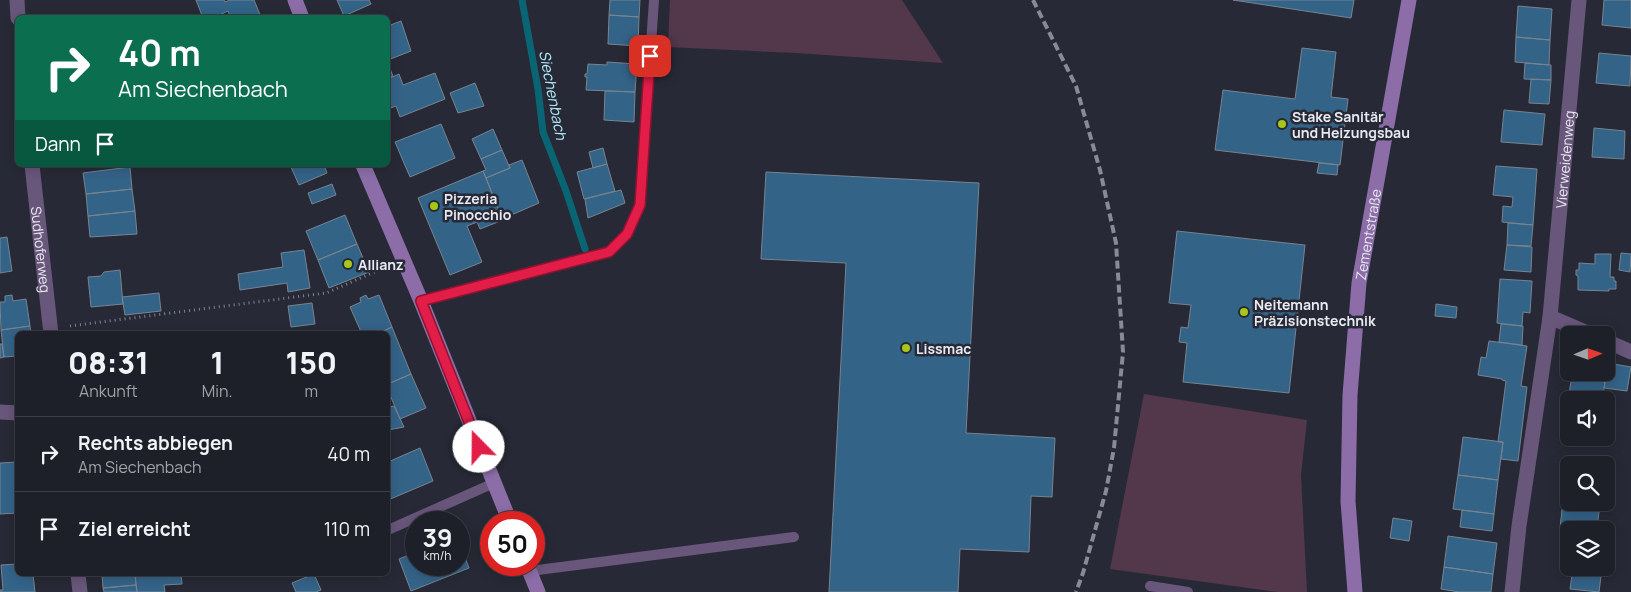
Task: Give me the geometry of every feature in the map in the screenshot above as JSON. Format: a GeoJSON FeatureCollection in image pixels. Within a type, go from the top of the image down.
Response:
{"type":"FeatureCollection","features":[{"type":"Feature","properties":{"kind":"street"},"geometry":{"type":"LineString","coordinates":[[17,0],[18,15]]}},
{"type":"Feature","properties":{"kind":"street"},"geometry":{"type":"LineString","coordinates":[[295,0],[301,15]]}},
{"type":"Feature","properties":{"kind":"street","name":"Zementstraße"},"geometry":{"type":"LineString","coordinates":[[1355,592],[1348,482],[1350,395],[1359,283],[1409,0]]}},
{"type":"Feature","properties":{"kind":"street","name":"Vierweidenweg"},"geometry":{"type":"LineString","coordinates":[[1512,592],[1519,526],[1550,317],[1579,0]]}},
{"type":"Feature","properties":{"kind":"street","name":"Sudhoferweg"},"geometry":{"type":"LineString","coordinates":[[32,167],[51,331]]}},
{"type":"Feature","properties":{"kind":"street"},"geometry":{"type":"LineString","coordinates":[[364,167],[421,301],[505,511]]}},
{"type":"Feature","properties":{"kind":"street"},"geometry":{"type":"LineString","coordinates":[[1550,317],[1571,326]]}},
{"type":"Feature","properties":{"kind":"street"},"geometry":{"type":"LineString","coordinates":[[1615,345],[1631,352]]}},
{"type":"Feature","properties":{"kind":"street"},"geometry":{"type":"LineString","coordinates":[[0,412],[15,413]]}},
{"type":"Feature","properties":{"kind":"street"},"geometry":{"type":"LineString","coordinates":[[78,576],[80,592]]}},
{"type":"Feature","properties":{"kind":"street"},"geometry":{"type":"LineString","coordinates":[[531,576],[538,592]]}},
{"type":"Feature","properties":{"kind":"lane"},"geometry":{"type":"LineString","coordinates":[[421,301],[609,252],[627,234],[640,205],[654,0]]}},
{"type":"Feature","properties":{"kind":"lane"},"geometry":{"type":"LineString","coordinates":[[390,529],[494,484]]}},
{"type":"Feature","properties":{"kind":"lane"},"geometry":{"type":"LineString","coordinates":[[545,566],[794,537]]}},
{"type":"Feature","properties":{"kind":"lane"},"geometry":{"type":"LineString","coordinates":[[1150,586],[1188,592]]}},
{"type":"Feature","properties":{"kind":"path"},"geometry":{"type":"LineString","coordinates":[[51,331],[326,293],[403,260]]}},
{"type":"Feature","properties":{"kind":"shaded area"},"geometry":{"type":"Polygon","coordinates":[[[670,0],[902,0],[943,63],[668,47],[670,0]]]}},
{"type":"Feature","properties":{"kind":"shaded area"},"geometry":{"type":"Polygon","coordinates":[[[1144,394],[1307,420],[1301,475],[1307,592],[1278,592],[1110,569],[1144,394]]]}},
{"type":"Feature","properties":{"kind":"building"},"geometry":{"type":"Polygon","coordinates":[[[196,0],[224,0],[225,2],[230,0],[254,0],[260,15],[230,15],[228,11],[219,15],[202,15],[196,0]]]}},
{"type":"Feature","properties":{"kind":"building"},"geometry":{"type":"Polygon","coordinates":[[[337,0],[369,0],[371,4],[346,15],[344,15],[337,0]]]}},
{"type":"Feature","properties":{"kind":"building"},"geometry":{"type":"Polygon","coordinates":[[[610,0],[640,0],[639,17],[609,15],[610,0]]]}},
{"type":"Feature","properties":{"kind":"building"},"geometry":{"type":"Polygon","coordinates":[[[1233,0],[1354,0],[1351,18],[1233,0]]]}},
{"type":"Feature","properties":{"kind":"building"},"geometry":{"type":"Polygon","coordinates":[[[1604,0],[1631,0],[1631,28],[1602,25],[1604,0]]]}},
{"type":"Feature","properties":{"kind":"building"},"geometry":{"type":"Polygon","coordinates":[[[1518,6],[1552,9],[1550,40],[1516,37],[1518,6]]]}},
{"type":"Feature","properties":{"kind":"building"},"geometry":{"type":"Polygon","coordinates":[[[609,15],[639,17],[638,46],[608,44],[609,15]]]}},
{"type":"Feature","properties":{"kind":"building"},"geometry":{"type":"Polygon","coordinates":[[[401,21],[411,51],[390,59],[390,25],[401,21]]]}},
{"type":"Feature","properties":{"kind":"building"},"geometry":{"type":"Polygon","coordinates":[[[1516,37],[1550,40],[1549,65],[1515,62],[1516,37]]]}},
{"type":"Feature","properties":{"kind":"building","name":"Stake Sanitär und Heizungsbau"},"geometry":{"type":"Polygon","coordinates":[[[1302,48],[1336,52],[1331,97],[1348,99],[1340,165],[1215,150],[1223,90],[1295,99],[1302,48]]]}},
{"type":"Feature","properties":{"kind":"building"},"geometry":{"type":"Polygon","coordinates":[[[1599,53],[1631,56],[1630,86],[1596,83],[1599,53]]]}},
{"type":"Feature","properties":{"kind":"building"},"geometry":{"type":"Polygon","coordinates":[[[607,62],[637,64],[635,92],[586,90],[587,77],[585,77],[585,74],[587,74],[588,64],[607,65],[607,62]]]}},
{"type":"Feature","properties":{"kind":"building"},"geometry":{"type":"Polygon","coordinates":[[[1525,63],[1551,65],[1551,80],[1524,79],[1525,63]]]}},
{"type":"Feature","properties":{"kind":"building"},"geometry":{"type":"Polygon","coordinates":[[[435,73],[445,99],[400,117],[396,106],[390,108],[390,78],[399,74],[403,85],[435,73]]]}},
{"type":"Feature","properties":{"kind":"building"},"geometry":{"type":"Polygon","coordinates":[[[1531,79],[1551,80],[1549,104],[1529,103],[1531,79]]]}},
{"type":"Feature","properties":{"kind":"building"},"geometry":{"type":"Polygon","coordinates":[[[475,83],[484,106],[458,113],[450,93],[475,83]]]}},
{"type":"Feature","properties":{"kind":"building"},"geometry":{"type":"Polygon","coordinates":[[[605,91],[635,92],[634,122],[604,120],[605,91]]]}},
{"type":"Feature","properties":{"kind":"building"},"geometry":{"type":"Polygon","coordinates":[[[1504,110],[1545,114],[1542,145],[1501,142],[1504,110]]]}},
{"type":"Feature","properties":{"kind":"building"},"geometry":{"type":"Polygon","coordinates":[[[441,124],[455,158],[410,177],[395,142],[441,124]]]}},
{"type":"Feature","properties":{"kind":"building"},"geometry":{"type":"Polygon","coordinates":[[[1594,128],[1625,131],[1624,159],[1592,157],[1594,128]]]}},
{"type":"Feature","properties":{"kind":"building"},"geometry":{"type":"Polygon","coordinates":[[[493,129],[502,150],[481,159],[472,139],[493,129]]]}},
{"type":"Feature","properties":{"kind":"building"},"geometry":{"type":"Polygon","coordinates":[[[603,148],[607,164],[593,168],[589,152],[603,148]]]}},
{"type":"Feature","properties":{"kind":"building"},"geometry":{"type":"Polygon","coordinates":[[[502,150],[510,168],[486,178],[483,171],[486,170],[481,159],[502,150]]]}},
{"type":"Feature","properties":{"kind":"building"},"geometry":{"type":"Polygon","coordinates":[[[522,160],[539,203],[502,219],[486,178],[510,168],[509,165],[522,160]]]}},
{"type":"Feature","properties":{"kind":"building"},"geometry":{"type":"Polygon","coordinates":[[[1319,163],[1338,165],[1337,175],[1317,173],[1319,163]]]}},
{"type":"Feature","properties":{"kind":"building"},"geometry":{"type":"Polygon","coordinates":[[[607,164],[615,191],[584,199],[577,172],[607,164]]]}},
{"type":"Feature","properties":{"kind":"building"},"geometry":{"type":"Polygon","coordinates":[[[1496,166],[1537,169],[1533,225],[1502,222],[1503,206],[1512,207],[1513,197],[1493,195],[1496,166]]]}},
{"type":"Feature","properties":{"kind":"building"},"geometry":{"type":"Polygon","coordinates":[[[130,167],[132,189],[86,194],[83,173],[130,167]]]}},
{"type":"Feature","properties":{"kind":"building"},"geometry":{"type":"Polygon","coordinates":[[[291,167],[325,167],[327,173],[299,185],[291,167]]]}},
{"type":"Feature","properties":{"kind":"building"},"geometry":{"type":"Polygon","coordinates":[[[483,171],[503,220],[480,229],[477,222],[467,226],[482,262],[450,275],[418,198],[483,171]]]}},
{"type":"Feature","properties":{"kind":"building","name":"Lissmac"},"geometry":{"type":"Polygon","coordinates":[[[766,172],[979,183],[966,433],[1055,438],[1052,497],[1031,496],[1029,552],[960,549],[958,592],[829,592],[846,263],[761,259],[766,172]]]}},
{"type":"Feature","properties":{"kind":"building"},"geometry":{"type":"Polygon","coordinates":[[[332,184],[336,195],[312,204],[308,193],[332,184]]]}},
{"type":"Feature","properties":{"kind":"building"},"geometry":{"type":"Polygon","coordinates":[[[132,189],[135,211],[88,216],[86,194],[132,189]]]}},
{"type":"Feature","properties":{"kind":"building"},"geometry":{"type":"Polygon","coordinates":[[[621,190],[625,203],[588,218],[585,199],[621,190]]]}},
{"type":"Feature","properties":{"kind":"building"},"geometry":{"type":"Polygon","coordinates":[[[135,211],[137,234],[90,237],[88,216],[135,211]]]}},
{"type":"Feature","properties":{"kind":"building"},"geometry":{"type":"Polygon","coordinates":[[[345,215],[357,244],[318,260],[306,231],[345,215]]]}},
{"type":"Feature","properties":{"kind":"building"},"geometry":{"type":"Polygon","coordinates":[[[1508,223],[1533,225],[1531,246],[1507,245],[1508,223]]]}},
{"type":"Feature","properties":{"kind":"building","name":"Neitemann Präzisionstechnik"},"geometry":{"type":"Polygon","coordinates":[[[1177,231],[1305,245],[1289,393],[1183,382],[1187,343],[1179,342],[1181,327],[1188,328],[1191,305],[1169,303],[1177,231]]]}},
{"type":"Feature","properties":{"kind":"building"},"geometry":{"type":"Polygon","coordinates":[[[7,237],[12,271],[0,273],[0,238],[7,237]]]}},
{"type":"Feature","properties":{"kind":"building"},"geometry":{"type":"Polygon","coordinates":[[[357,244],[369,272],[329,288],[318,260],[357,244]]]}},
{"type":"Feature","properties":{"kind":"building"},"geometry":{"type":"Polygon","coordinates":[[[1507,245],[1532,247],[1531,272],[1504,270],[1507,245]]]}},
{"type":"Feature","properties":{"kind":"building"},"geometry":{"type":"Polygon","coordinates":[[[304,250],[310,288],[288,292],[287,283],[240,290],[238,274],[283,267],[281,253],[304,250]]]}},
{"type":"Feature","properties":{"kind":"building"},"geometry":{"type":"Polygon","coordinates":[[[1621,253],[1631,254],[1630,272],[1619,270],[1621,253]]]}},
{"type":"Feature","properties":{"kind":"building"},"geometry":{"type":"Polygon","coordinates":[[[1595,254],[1611,254],[1610,277],[1614,277],[1614,281],[1616,281],[1616,289],[1609,289],[1609,291],[1578,290],[1576,270],[1579,270],[1579,263],[1595,264],[1595,254]]]}},
{"type":"Feature","properties":{"kind":"building"},"geometry":{"type":"Polygon","coordinates":[[[120,270],[123,304],[91,307],[88,277],[101,276],[104,272],[120,270]]]}},
{"type":"Feature","properties":{"kind":"building"},"geometry":{"type":"Polygon","coordinates":[[[1500,279],[1532,281],[1530,313],[1523,312],[1522,326],[1497,323],[1500,279]]]}},
{"type":"Feature","properties":{"kind":"building"},"geometry":{"type":"Polygon","coordinates":[[[159,293],[161,311],[125,315],[122,297],[159,293]]]}},
{"type":"Feature","properties":{"kind":"building"},"geometry":{"type":"Polygon","coordinates":[[[12,295],[13,301],[26,299],[30,326],[1,330],[0,302],[5,302],[5,296],[12,295]]]}},
{"type":"Feature","properties":{"kind":"building"},"geometry":{"type":"Polygon","coordinates":[[[366,295],[368,299],[379,295],[392,327],[383,331],[361,331],[350,307],[361,302],[360,298],[366,295]]]}},
{"type":"Feature","properties":{"kind":"building"},"geometry":{"type":"Polygon","coordinates":[[[312,303],[315,324],[291,327],[288,306],[312,303]]]}},
{"type":"Feature","properties":{"kind":"building"},"geometry":{"type":"Polygon","coordinates":[[[1436,304],[1457,307],[1456,318],[1435,316],[1436,304]]]}},
{"type":"Feature","properties":{"kind":"building"},"geometry":{"type":"Polygon","coordinates":[[[1501,324],[1523,326],[1522,345],[1499,342],[1501,324]]]}},
{"type":"Feature","properties":{"kind":"building"},"geometry":{"type":"Polygon","coordinates":[[[30,326],[31,331],[15,331],[15,356],[4,357],[1,330],[30,326]]]}},
{"type":"Feature","properties":{"kind":"building"},"geometry":{"type":"Polygon","coordinates":[[[392,327],[411,374],[390,383],[390,331],[383,331],[392,327]]]}},
{"type":"Feature","properties":{"kind":"building"},"geometry":{"type":"Polygon","coordinates":[[[1489,341],[1527,346],[1521,386],[1527,387],[1518,461],[1501,459],[1503,442],[1498,442],[1506,381],[1478,375],[1481,357],[1486,358],[1489,341]]]}},
{"type":"Feature","properties":{"kind":"building"},"geometry":{"type":"Polygon","coordinates":[[[0,344],[2,344],[4,357],[0,358],[0,344]]]}},
{"type":"Feature","properties":{"kind":"building"},"geometry":{"type":"Polygon","coordinates":[[[1615,364],[1631,367],[1627,391],[1604,388],[1605,381],[1615,381],[1615,364]]]}},
{"type":"Feature","properties":{"kind":"building"},"geometry":{"type":"Polygon","coordinates":[[[411,374],[426,408],[400,419],[390,395],[390,383],[411,374]]]}},
{"type":"Feature","properties":{"kind":"building"},"geometry":{"type":"Polygon","coordinates":[[[1571,381],[1605,382],[1604,391],[1569,391],[1571,381]]]}},
{"type":"Feature","properties":{"kind":"building"},"geometry":{"type":"Polygon","coordinates":[[[394,406],[404,427],[390,430],[390,407],[394,406]]]}},
{"type":"Feature","properties":{"kind":"building"},"geometry":{"type":"Polygon","coordinates":[[[1463,437],[1503,442],[1498,480],[1458,475],[1463,437]]]}},
{"type":"Feature","properties":{"kind":"building"},"geometry":{"type":"Polygon","coordinates":[[[420,448],[433,481],[390,499],[390,461],[420,448]]]}},
{"type":"Feature","properties":{"kind":"building"},"geometry":{"type":"Polygon","coordinates":[[[15,462],[15,513],[0,514],[0,463],[15,462]]]}},
{"type":"Feature","properties":{"kind":"building"},"geometry":{"type":"Polygon","coordinates":[[[1458,475],[1498,480],[1494,514],[1453,509],[1458,475]]]}},
{"type":"Feature","properties":{"kind":"building"},"geometry":{"type":"Polygon","coordinates":[[[1462,510],[1494,514],[1492,531],[1460,527],[1462,510]]]}},
{"type":"Feature","properties":{"kind":"building"},"geometry":{"type":"Polygon","coordinates":[[[1562,511],[1599,511],[1598,521],[1561,521],[1562,511]]]}},
{"type":"Feature","properties":{"kind":"building"},"geometry":{"type":"Polygon","coordinates":[[[1393,518],[1412,521],[1409,541],[1390,538],[1393,518]]]}},
{"type":"Feature","properties":{"kind":"building"},"geometry":{"type":"Polygon","coordinates":[[[1448,536],[1497,543],[1493,574],[1444,567],[1448,536]]]}},
{"type":"Feature","properties":{"kind":"building"},"geometry":{"type":"Polygon","coordinates":[[[405,557],[405,575],[399,559],[405,557]]]}},
{"type":"Feature","properties":{"kind":"building"},"geometry":{"type":"Polygon","coordinates":[[[15,564],[15,576],[33,576],[35,592],[0,592],[0,590],[3,590],[1,565],[15,564]]]}},
{"type":"Feature","properties":{"kind":"building"},"geometry":{"type":"Polygon","coordinates":[[[1444,567],[1493,574],[1491,592],[1459,592],[1441,589],[1444,567]]]}},
{"type":"Feature","properties":{"kind":"building"},"geometry":{"type":"Polygon","coordinates":[[[102,576],[135,576],[136,585],[103,588],[102,576]]]}},
{"type":"Feature","properties":{"kind":"building"},"geometry":{"type":"Polygon","coordinates":[[[135,576],[181,576],[182,584],[164,585],[165,592],[137,592],[135,576]]]}},
{"type":"Feature","properties":{"kind":"building"},"geometry":{"type":"Polygon","coordinates":[[[309,576],[315,576],[321,590],[316,592],[296,592],[292,583],[309,576]]]}},
{"type":"Feature","properties":{"kind":"building"},"geometry":{"type":"Polygon","coordinates":[[[405,576],[449,576],[411,591],[405,576]]]}},
{"type":"Feature","properties":{"kind":"building"},"geometry":{"type":"Polygon","coordinates":[[[1572,576],[1601,576],[1599,592],[1570,589],[1572,576]]]}},
{"type":"Feature","properties":{"kind":"building"},"geometry":{"type":"Polygon","coordinates":[[[136,585],[137,592],[104,592],[103,588],[136,585]]]}},
{"type":"Feature","properties":{"kind":"waterway","name":"Siechenbach"},"geometry":{"type":"LineString","coordinates":[[522,0],[538,89],[543,132],[566,191],[585,249]]}},
{"type":"Feature","properties":{"kind":"railway"},"geometry":{"type":"LineString","coordinates":[[1033,0],[1076,86],[1100,170],[1116,243],[1123,352],[1114,448],[1106,491],[1076,592]]}},
{"type":"Feature","properties":{"kind":"place","name":"Stake Sanitär und Heizungsbau"},"geometry":{"type":"Point","coordinates":[1282,124]}},
{"type":"Feature","properties":{"kind":"place","name":"Pizzeria Pinocchio"},"geometry":{"type":"Point","coordinates":[434,206]}},
{"type":"Feature","properties":{"kind":"place","name":"Allianz"},"geometry":{"type":"Point","coordinates":[348,264]}},
{"type":"Feature","properties":{"kind":"place","name":"Neitemann Präzisionstechnik"},"geometry":{"type":"Point","coordinates":[1244,312]}},
{"type":"Feature","properties":{"kind":"place","name":"Lissmac"},"geometry":{"type":"Point","coordinates":[906,348]}},
{"type":"Feature","properties":{"kind":"route"},"geometry":{"type":"LineString","coordinates":[[479,447],[421,301],[609,252],[627,234],[640,205],[650,56]]}}]}
